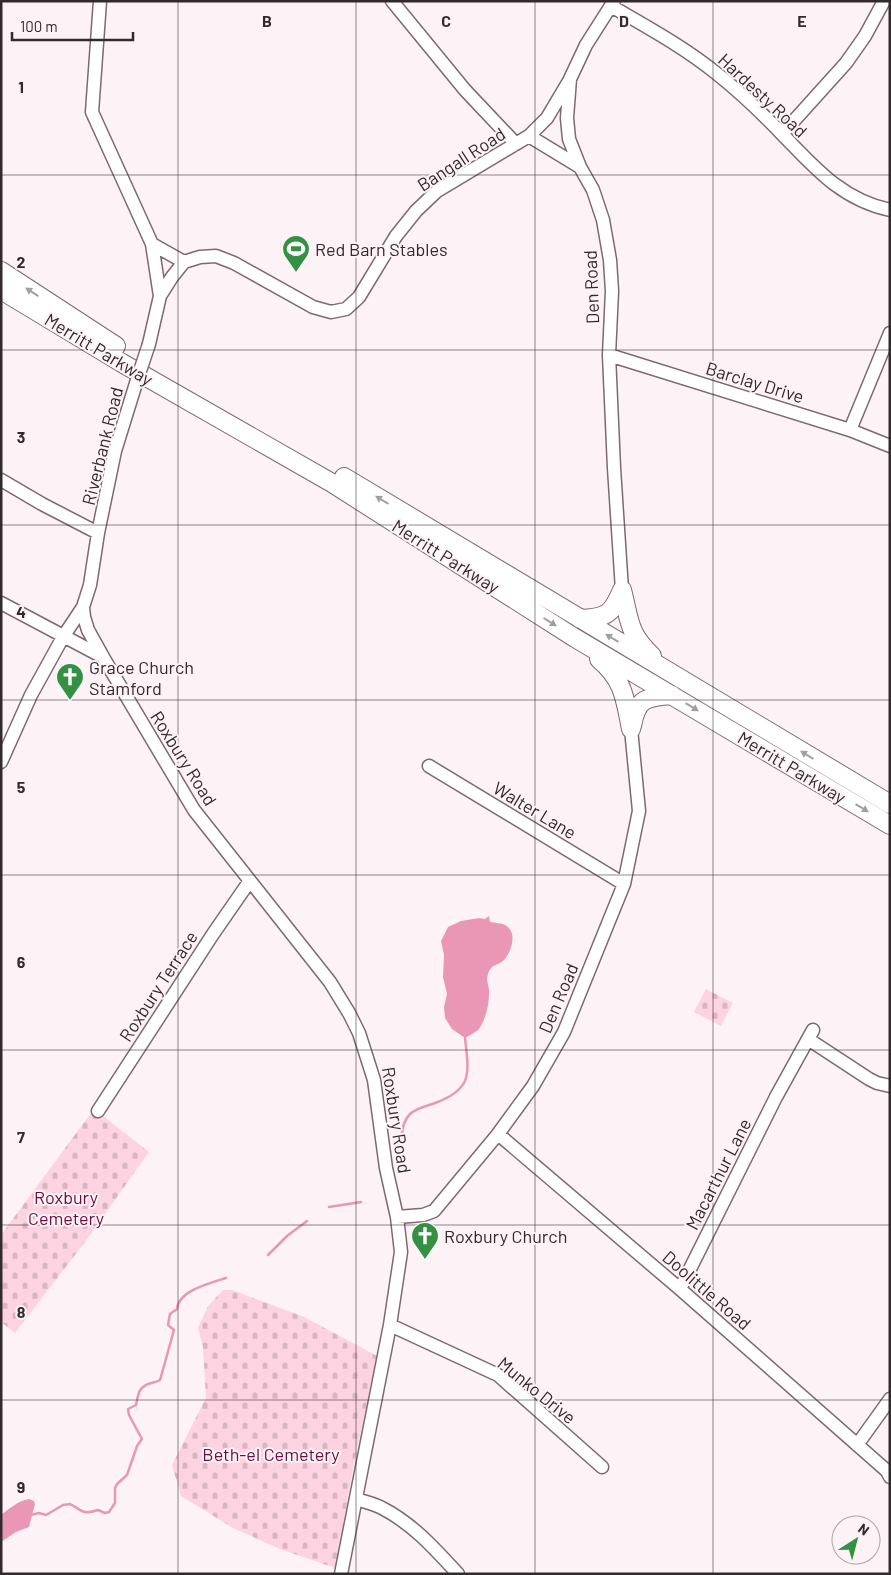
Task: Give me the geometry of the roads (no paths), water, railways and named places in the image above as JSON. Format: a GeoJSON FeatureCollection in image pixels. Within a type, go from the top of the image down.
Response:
{"type":"FeatureCollection","features":[{"type":"Feature","properties":{"kind":"highway","name":"Merritt Parkway"},"geometry":{"type":"LineString","coordinates":[[1,271],[127,353],[340,475],[890,804]]}},
{"type":"Feature","properties":{"kind":"highway","name":"Merritt Parkway"},"geometry":{"type":"LineString","coordinates":[[1,290],[122,363],[332,484],[575,638],[890,825]]}},
{"type":"Feature","properties":{"kind":"highway"},"geometry":{"type":"LineString","coordinates":[[580,619],[599,618],[608,614],[613,609],[622,590]]}},
{"type":"Feature","properties":{"kind":"highway"},"geometry":{"type":"LineString","coordinates":[[622,590],[627,619],[632,631],[648,652],[669,672]]}},
{"type":"Feature","properties":{"kind":"highway"},"geometry":{"type":"LineString","coordinates":[[575,638],[607,665],[619,680],[624,694],[631,729]]}},
{"type":"Feature","properties":{"kind":"highway"},"geometry":{"type":"LineString","coordinates":[[631,729],[635,712],[647,698],[672,695]]}},
{"type":"Feature","properties":{"kind":"street","name":"Riverbank Road"},"geometry":{"type":"LineString","coordinates":[[100,1],[92,112],[152,244],[160,296]]}},
{"type":"Feature","properties":{"kind":"street"},"geometry":{"type":"LineString","coordinates":[[392,1],[465,90],[516,144]]}},
{"type":"Feature","properties":{"kind":"street"},"geometry":{"type":"LineString","coordinates":[[782,134],[846,63],[865,36],[884,1]]}},
{"type":"Feature","properties":{"kind":"street","name":"Hardesty Road"},"geometry":{"type":"LineString","coordinates":[[612,4],[687,52],[722,78],[782,134],[815,169],[844,191],[877,208],[890,210]]}},
{"type":"Feature","properties":{"kind":"street","name":"Den Road"},"geometry":{"type":"LineString","coordinates":[[612,4],[586,45],[570,79],[567,118],[570,139],[580,167],[593,190],[603,220],[610,260],[612,291],[609,355],[622,590]]}},
{"type":"Feature","properties":{"kind":"street","name":"Bangall Road"},"geometry":{"type":"LineString","coordinates":[[184,262],[200,257],[216,256],[234,263],[314,307],[331,312],[346,309],[359,297],[396,236],[416,211],[437,192],[529,136],[547,118],[570,79]]}},
{"type":"Feature","properties":{"kind":"street","name":"Bangall Road"},"geometry":{"type":"LineString","coordinates":[[529,136],[580,167]]}},
{"type":"Feature","properties":{"kind":"street"},"geometry":{"type":"LineString","coordinates":[[152,244],[184,262]]}},
{"type":"Feature","properties":{"kind":"street","name":"Riverbank Road"},"geometry":{"type":"LineString","coordinates":[[83,607],[90,585],[98,533],[116,451],[149,344],[160,296],[184,262]]}},
{"type":"Feature","properties":{"kind":"street"},"geometry":{"type":"LineString","coordinates":[[850,430],[890,333]]}},
{"type":"Feature","properties":{"kind":"street","name":"Barclay Drive"},"geometry":{"type":"LineString","coordinates":[[609,355],[850,430],[890,446]]}},
{"type":"Feature","properties":{"kind":"street"},"geometry":{"type":"LineString","coordinates":[[1,480],[98,533]]}},
{"type":"Feature","properties":{"kind":"street"},"geometry":{"type":"LineString","coordinates":[[1,604],[103,657]]}},
{"type":"Feature","properties":{"kind":"street"},"geometry":{"type":"LineString","coordinates":[[1,762],[31,695],[63,637],[83,607]]}},
{"type":"Feature","properties":{"kind":"street","name":"Roxbury Road"},"geometry":{"type":"LineString","coordinates":[[83,607],[88,630],[194,810],[249,882],[330,982],[359,1033],[374,1080],[386,1168],[397,1217],[402,1252],[390,1325],[341,1574]]}},
{"type":"Feature","properties":{"kind":"street","name":"Den Road"},"geometry":{"type":"LineString","coordinates":[[397,1217],[423,1215],[434,1210],[498,1134],[533,1086],[564,1032],[624,884],[639,811],[631,729]]}},
{"type":"Feature","properties":{"kind":"street","name":"Walter Lane"},"geometry":{"type":"LineString","coordinates":[[429,766],[624,884]]}},
{"type":"Feature","properties":{"kind":"street","name":"Roxbury Terrace"},"geometry":{"type":"LineString","coordinates":[[98,1110],[249,882]]}},
{"type":"Feature","properties":{"kind":"street","name":"Macarthur Lane"},"geometry":{"type":"LineString","coordinates":[[680,1289],[788,1074],[810,1035],[869,1079],[890,1086]]}},
{"type":"Feature","properties":{"kind":"street","name":"Doolittle Road"},"geometry":{"type":"LineString","coordinates":[[498,1134],[680,1289],[887,1471],[890,1477]]}},
{"type":"Feature","properties":{"kind":"street","name":"Munko Drive"},"geometry":{"type":"LineString","coordinates":[[390,1325],[498,1375],[602,1467]]}},
{"type":"Feature","properties":{"kind":"street"},"geometry":{"type":"LineString","coordinates":[[857,1445],[890,1399]]}},
{"type":"Feature","properties":{"kind":"street"},"geometry":{"type":"LineString","coordinates":[[357,1499],[380,1507],[399,1517],[422,1536],[458,1574]]}},
{"type":"Feature","properties":{"kind":"waterway"},"geometry":{"type":"LineString","coordinates":[[396,1153],[404,1123],[410,1114],[447,1098],[462,1086],[466,1079],[467,1071],[465,1038]]}},
{"type":"Feature","properties":{"kind":"waterway"},"geometry":{"type":"LineString","coordinates":[[329,1207],[361,1202]]}},
{"type":"Feature","properties":{"kind":"waterway"},"geometry":{"type":"LineString","coordinates":[[268,1255],[287,1236],[307,1221]]}},
{"type":"Feature","properties":{"kind":"waterway"},"geometry":{"type":"LineString","coordinates":[[31,1515],[39,1513],[46,1515],[63,1505],[70,1504],[86,1512],[98,1510],[105,1513],[109,1512],[115,1503],[115,1488],[127,1475],[137,1446],[142,1439],[129,1415],[128,1409],[136,1405],[142,1388],[160,1380],[174,1330],[168,1325],[170,1314],[177,1309],[183,1297],[189,1293],[204,1285],[226,1278]]}},
{"type":"Feature","properties":{"kind":"place","name":"Red Barn Stables"},"geometry":{"type":"Point","coordinates":[296,273]}},
{"type":"Feature","properties":{"kind":"place","name":"Grace Church Stamford"},"geometry":{"type":"Point","coordinates":[70,701]}},
{"type":"Feature","properties":{"kind":"place","name":"Roxbury Church"},"geometry":{"type":"Point","coordinates":[425,1260]}},
{"type":"Feature","properties":{"kind":"park label","name":"Roxbury Cemetery"},"geometry":{"type":"Point","coordinates":[66,1207]}},
{"type":"Feature","properties":{"kind":"park label","name":"Beth-el Cemetery"},"geometry":{"type":"Point","coordinates":[271,1454]}}]}
